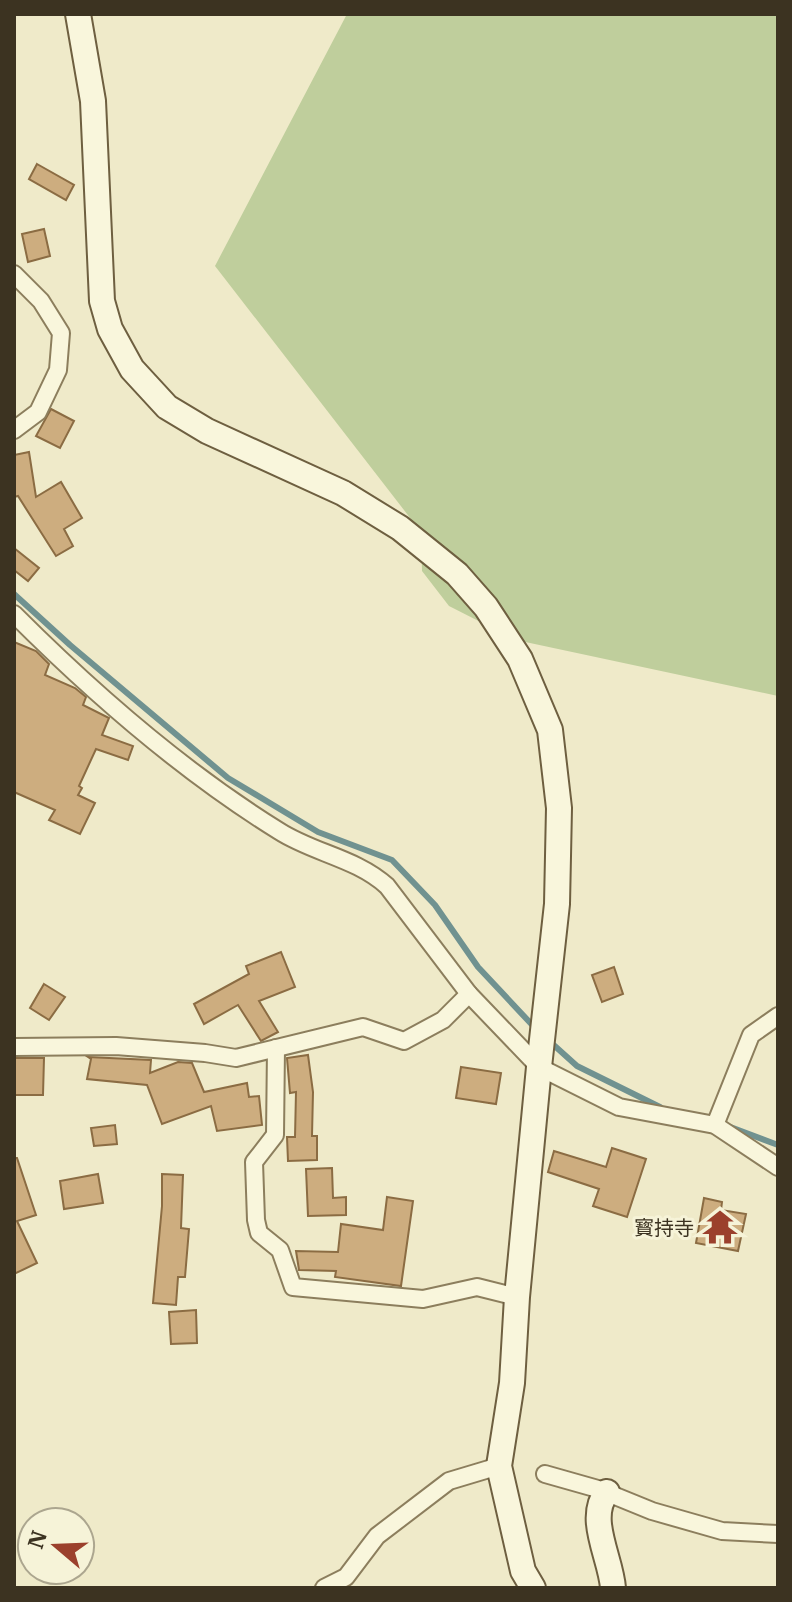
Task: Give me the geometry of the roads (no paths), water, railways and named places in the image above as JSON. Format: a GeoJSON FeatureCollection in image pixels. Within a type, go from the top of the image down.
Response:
{"type":"FeatureCollection","features":[{"type":"Feature","properties":{"kind":"street"},"geometry":{"type":"LineString","coordinates":[[78,14],[93,101],[102,301],[110,329],[132,369],[167,407],[207,431],[343,493],[400,528],[457,574],[486,607],[520,659],[550,730],[559,808],[557,904],[517,1297],[512,1383],[499,1466],[523,1571],[533,1588]]}},
{"type":"Feature","properties":{"kind":"street"},"geometry":{"type":"LineString","coordinates":[[14,274],[41,301],[61,333],[58,370],[38,412],[14,430]]}},
{"type":"Feature","properties":{"kind":"street"},"geometry":{"type":"LineString","coordinates":[[14,614],[156,744],[281,833],[372,873],[387,886],[469,994],[539,1067],[619,1107],[715,1125],[778,1167]]}},
{"type":"Feature","properties":{"kind":"street"},"geometry":{"type":"LineString","coordinates":[[14,1047],[116,1046],[236,1058],[363,1027],[404,1041],[443,1020],[469,994]]}},
{"type":"Feature","properties":{"kind":"street"},"geometry":{"type":"LineString","coordinates":[[715,1125],[751,1035],[778,1016]]}},
{"type":"Feature","properties":{"kind":"street"},"geometry":{"type":"LineString","coordinates":[[276,1048],[275,1135],[254,1162],[256,1220],[259,1233],[280,1250],[293,1287],[423,1299],[477,1287],[517,1297]]}},
{"type":"Feature","properties":{"kind":"street"},"geometry":{"type":"LineString","coordinates":[[324,1588],[346,1577],[377,1536],[449,1481],[499,1466]]}},
{"type":"Feature","properties":{"kind":"street"},"geometry":{"type":"LineString","coordinates":[[545,1474],[607,1492],[652,1511],[722,1531],[778,1534]]}},
{"type":"Feature","properties":{"kind":"street"},"geometry":{"type":"LineString","coordinates":[[607,1492],[601,1499],[597,1513],[613,1588]]}},
{"type":"Feature","properties":{"kind":"waterway"},"geometry":{"type":"LineString","coordinates":[[14,594],[228,778],[318,832],[392,860],[435,905],[478,967],[536,1029]]}},
{"type":"Feature","properties":{"kind":"waterway"},"geometry":{"type":"LineString","coordinates":[[547,1039],[577,1066],[660,1107]]}},
{"type":"Feature","properties":{"kind":"waterway"},"geometry":{"type":"LineString","coordinates":[[725,1125],[778,1145]]}},
{"type":"Feature","properties":{"kind":"place","name":"寳持寺"},"geometry":{"type":"Point","coordinates":[720,1227]}}]}
